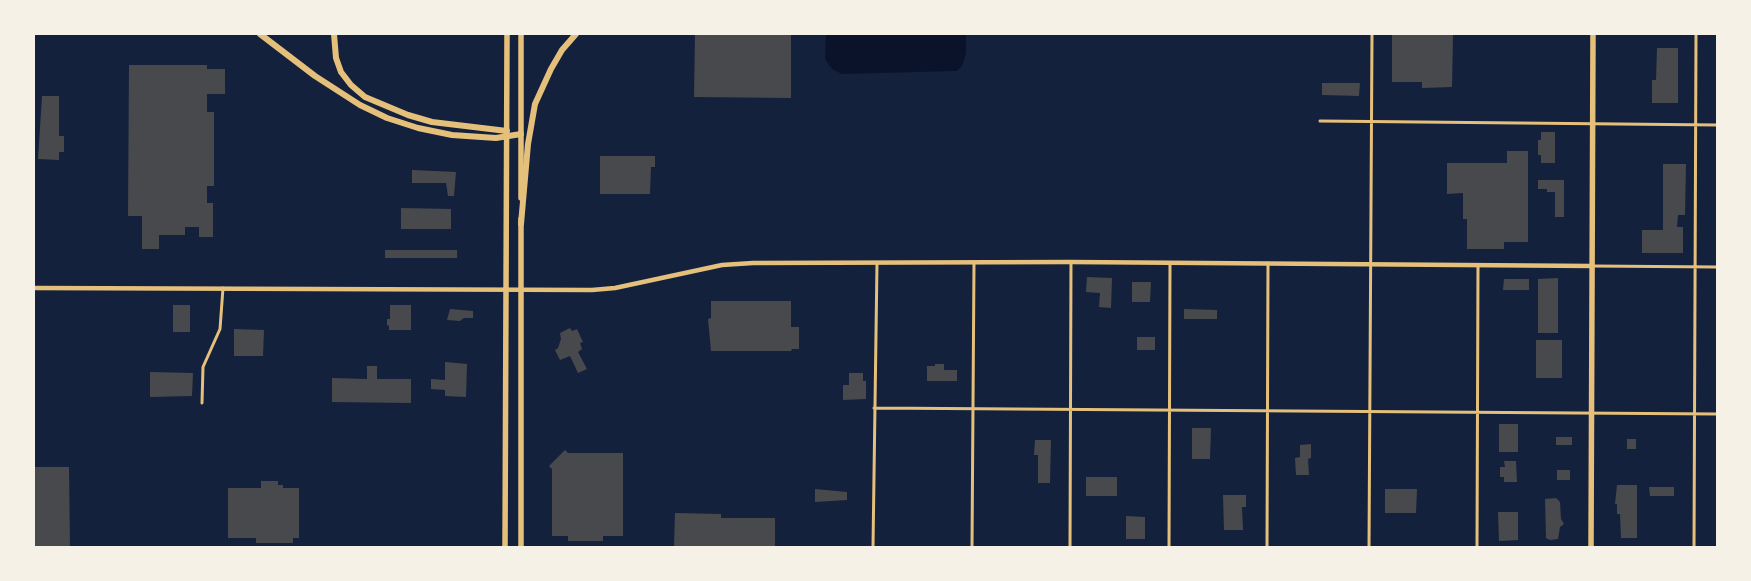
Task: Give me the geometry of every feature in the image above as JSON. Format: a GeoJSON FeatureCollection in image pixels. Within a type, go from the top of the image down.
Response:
{"type":"FeatureCollection","features":[{"type":"Feature","properties":{"kind":"highway"},"geometry":{"type":"LineString","coordinates":[[260,34],[315,76],[360,105],[387,118],[418,128],[452,135],[521,134]]}},
{"type":"Feature","properties":{"kind":"highway"},"geometry":{"type":"LineString","coordinates":[[334,34],[336,58],[342,72],[351,85],[365,97],[408,115],[432,122],[507,134]]}},
{"type":"Feature","properties":{"kind":"highway"},"geometry":{"type":"LineString","coordinates":[[521,224],[528,144],[535,104],[562,50],[576,34]]}},
{"type":"Feature","properties":{"kind":"main road"},"geometry":{"type":"LineString","coordinates":[[505,547],[507,34]]}},
{"type":"Feature","properties":{"kind":"main road"},"geometry":{"type":"LineString","coordinates":[[521,34],[521,547]]}},
{"type":"Feature","properties":{"kind":"main road"},"geometry":{"type":"LineString","coordinates":[[1591,547],[1593,34]]}},
{"type":"Feature","properties":{"kind":"street"},"geometry":{"type":"LineString","coordinates":[[1369,547],[1372,34]]}},
{"type":"Feature","properties":{"kind":"street"},"geometry":{"type":"LineString","coordinates":[[1694,547],[1696,34]]}},
{"type":"Feature","properties":{"kind":"street"},"geometry":{"type":"LineString","coordinates":[[1320,121],[1717,125]]}},
{"type":"Feature","properties":{"kind":"street"},"geometry":{"type":"LineString","coordinates":[[34,288],[592,290],[615,288],[722,264],[877,262],[1370,263],[1717,267]]}},
{"type":"Feature","properties":{"kind":"street"},"geometry":{"type":"LineString","coordinates":[[873,547],[877,262]]}},
{"type":"Feature","properties":{"kind":"street"},"geometry":{"type":"LineString","coordinates":[[972,547],[974,262]]}},
{"type":"Feature","properties":{"kind":"street"},"geometry":{"type":"LineString","coordinates":[[1070,547],[1071,262]]}},
{"type":"Feature","properties":{"kind":"street"},"geometry":{"type":"LineString","coordinates":[[1169,547],[1170,262]]}},
{"type":"Feature","properties":{"kind":"street"},"geometry":{"type":"LineString","coordinates":[[1267,547],[1268,263]]}},
{"type":"Feature","properties":{"kind":"street"},"geometry":{"type":"LineString","coordinates":[[1477,547],[1478,264]]}},
{"type":"Feature","properties":{"kind":"street"},"geometry":{"type":"LineString","coordinates":[[202,403],[203,367],[220,329],[223,288]]}},
{"type":"Feature","properties":{"kind":"street"},"geometry":{"type":"LineString","coordinates":[[874,408],[1369,410],[1717,414]]}},
{"type":"Feature","properties":{"kind":"water"},"geometry":{"type":"Polygon","coordinates":[[[826,34],[966,34],[966,53],[962,66],[957,71],[842,74],[832,69],[825,59],[826,34]]]}},
{"type":"Feature","properties":{"kind":"building"},"geometry":{"type":"Polygon","coordinates":[[[695,34],[791,34],[791,98],[694,97],[695,34]]]}},
{"type":"Feature","properties":{"kind":"building"},"geometry":{"type":"Polygon","coordinates":[[[1392,34],[1453,34],[1452,87],[1422,88],[1422,82],[1392,82],[1392,34]]]}},
{"type":"Feature","properties":{"kind":"building"},"geometry":{"type":"Polygon","coordinates":[[[1657,48],[1678,48],[1678,103],[1652,103],[1652,80],[1656,80],[1657,48]]]}},
{"type":"Feature","properties":{"kind":"building"},"geometry":{"type":"Polygon","coordinates":[[[129,65],[207,65],[207,69],[225,69],[225,94],[207,94],[207,112],[214,112],[214,186],[207,186],[207,203],[213,203],[213,237],[199,237],[199,227],[185,227],[185,235],[159,235],[159,249],[142,249],[142,216],[128,216],[129,65]]]}},
{"type":"Feature","properties":{"kind":"building"},"geometry":{"type":"Polygon","coordinates":[[[1322,83],[1360,83],[1359,96],[1322,95],[1322,83]]]}},
{"type":"Feature","properties":{"kind":"building"},"geometry":{"type":"Polygon","coordinates":[[[42,96],[59,96],[59,136],[64,136],[64,152],[59,152],[59,160],[38,159],[42,96]]]}},
{"type":"Feature","properties":{"kind":"building"},"geometry":{"type":"Polygon","coordinates":[[[1541,132],[1555,132],[1555,163],[1541,163],[1541,155],[1538,155],[1538,140],[1541,140],[1541,132]]]}},
{"type":"Feature","properties":{"kind":"building"},"geometry":{"type":"Polygon","coordinates":[[[1507,151],[1528,151],[1528,242],[1504,242],[1504,249],[1467,249],[1467,219],[1463,219],[1463,193],[1447,194],[1447,163],[1507,163],[1507,151]]]}},
{"type":"Feature","properties":{"kind":"building"},"geometry":{"type":"Polygon","coordinates":[[[600,156],[655,156],[655,167],[651,167],[650,194],[600,194],[600,156]]]}},
{"type":"Feature","properties":{"kind":"building"},"geometry":{"type":"Polygon","coordinates":[[[1663,164],[1686,164],[1685,215],[1678,215],[1677,227],[1683,227],[1683,253],[1642,253],[1642,230],[1663,230],[1663,164]]]}},
{"type":"Feature","properties":{"kind":"building"},"geometry":{"type":"Polygon","coordinates":[[[412,170],[456,172],[454,196],[448,196],[446,183],[412,183],[412,170]]]}},
{"type":"Feature","properties":{"kind":"building"},"geometry":{"type":"Polygon","coordinates":[[[1538,180],[1564,180],[1564,217],[1555,217],[1555,192],[1547,192],[1547,189],[1538,189],[1538,180]]]}},
{"type":"Feature","properties":{"kind":"building"},"geometry":{"type":"Polygon","coordinates":[[[401,208],[451,209],[451,229],[401,229],[401,208]]]}},
{"type":"Feature","properties":{"kind":"building"},"geometry":{"type":"Polygon","coordinates":[[[385,250],[457,250],[457,258],[385,258],[385,250]]]}},
{"type":"Feature","properties":{"kind":"building"},"geometry":{"type":"Polygon","coordinates":[[[1087,277],[1112,278],[1111,308],[1099,307],[1100,293],[1086,292],[1087,277]]]}},
{"type":"Feature","properties":{"kind":"building"},"geometry":{"type":"Polygon","coordinates":[[[1558,278],[1558,333],[1538,333],[1538,279],[1558,278]]]}},
{"type":"Feature","properties":{"kind":"building"},"geometry":{"type":"Polygon","coordinates":[[[1504,279],[1529,279],[1529,290],[1503,290],[1504,279]]]}},
{"type":"Feature","properties":{"kind":"building"},"geometry":{"type":"Polygon","coordinates":[[[1132,282],[1151,282],[1150,302],[1132,302],[1132,282]]]}},
{"type":"Feature","properties":{"kind":"building"},"geometry":{"type":"Polygon","coordinates":[[[711,301],[791,301],[791,327],[799,327],[799,349],[792,349],[791,351],[711,351],[708,319],[711,318],[711,301]]]}},
{"type":"Feature","properties":{"kind":"building"},"geometry":{"type":"Polygon","coordinates":[[[173,305],[190,305],[190,332],[173,332],[173,305]]]}},
{"type":"Feature","properties":{"kind":"building"},"geometry":{"type":"Polygon","coordinates":[[[390,305],[411,305],[411,330],[389,330],[387,319],[390,319],[390,305]]]}},
{"type":"Feature","properties":{"kind":"building"},"geometry":{"type":"Polygon","coordinates":[[[450,309],[473,311],[473,318],[464,318],[460,321],[447,320],[450,309]]]}},
{"type":"Feature","properties":{"kind":"building"},"geometry":{"type":"Polygon","coordinates":[[[1184,309],[1217,310],[1217,319],[1184,319],[1184,309]]]}},
{"type":"Feature","properties":{"kind":"building"},"geometry":{"type":"Polygon","coordinates":[[[570,328],[572,331],[577,329],[583,342],[580,343],[582,349],[578,352],[587,369],[578,373],[570,356],[560,360],[555,350],[558,348],[561,339],[560,333],[570,328]]]}},
{"type":"Feature","properties":{"kind":"building"},"geometry":{"type":"Polygon","coordinates":[[[234,329],[264,330],[263,356],[234,356],[234,329]]]}},
{"type":"Feature","properties":{"kind":"building"},"geometry":{"type":"Polygon","coordinates":[[[1137,337],[1155,337],[1155,350],[1137,350],[1137,337]]]}},
{"type":"Feature","properties":{"kind":"building"},"geometry":{"type":"Polygon","coordinates":[[[1536,340],[1562,340],[1562,378],[1536,378],[1536,340]]]}},
{"type":"Feature","properties":{"kind":"building"},"geometry":{"type":"Polygon","coordinates":[[[445,362],[467,364],[466,397],[445,396],[445,390],[431,389],[431,379],[445,380],[445,362]]]}},
{"type":"Feature","properties":{"kind":"building"},"geometry":{"type":"Polygon","coordinates":[[[935,364],[944,364],[944,370],[957,370],[957,381],[927,381],[927,366],[935,366],[935,364]]]}},
{"type":"Feature","properties":{"kind":"building"},"geometry":{"type":"Polygon","coordinates":[[[367,366],[377,366],[377,379],[411,379],[411,403],[332,402],[332,378],[367,379],[367,366]]]}},
{"type":"Feature","properties":{"kind":"building"},"geometry":{"type":"Polygon","coordinates":[[[150,372],[193,373],[192,396],[150,397],[150,372]]]}},
{"type":"Feature","properties":{"kind":"building"},"geometry":{"type":"Polygon","coordinates":[[[849,373],[863,373],[863,381],[866,381],[866,399],[843,400],[843,385],[849,385],[849,373]]]}},
{"type":"Feature","properties":{"kind":"building"},"geometry":{"type":"Polygon","coordinates":[[[1499,424],[1518,424],[1518,452],[1499,452],[1499,424]]]}},
{"type":"Feature","properties":{"kind":"building"},"geometry":{"type":"Polygon","coordinates":[[[1192,428],[1211,428],[1210,459],[1192,459],[1192,428]]]}},
{"type":"Feature","properties":{"kind":"building"},"geometry":{"type":"Polygon","coordinates":[[[1556,437],[1572,437],[1572,445],[1556,445],[1556,437]]]}},
{"type":"Feature","properties":{"kind":"building"},"geometry":{"type":"Polygon","coordinates":[[[1627,439],[1636,439],[1636,449],[1627,449],[1627,439]]]}},
{"type":"Feature","properties":{"kind":"building"},"geometry":{"type":"Polygon","coordinates":[[[1035,440],[1051,440],[1050,483],[1038,483],[1038,455],[1034,455],[1035,440]]]}},
{"type":"Feature","properties":{"kind":"building"},"geometry":{"type":"Polygon","coordinates":[[[1311,444],[1311,458],[1308,459],[1309,475],[1296,475],[1295,458],[1300,457],[1300,445],[1311,444]]]}},
{"type":"Feature","properties":{"kind":"building"},"geometry":{"type":"Polygon","coordinates":[[[565,450],[568,453],[623,453],[623,536],[603,536],[603,541],[568,541],[568,536],[552,536],[552,469],[549,466],[565,450]]]}},
{"type":"Feature","properties":{"kind":"building"},"geometry":{"type":"Polygon","coordinates":[[[1504,461],[1516,461],[1517,482],[1504,482],[1504,477],[1500,477],[1500,467],[1505,467],[1504,461]]]}},
{"type":"Feature","properties":{"kind":"building"},"geometry":{"type":"Polygon","coordinates":[[[34,467],[69,467],[70,547],[34,547],[34,467]]]}},
{"type":"Feature","properties":{"kind":"building"},"geometry":{"type":"Polygon","coordinates":[[[1557,470],[1570,470],[1570,480],[1557,480],[1557,470]]]}},
{"type":"Feature","properties":{"kind":"building"},"geometry":{"type":"Polygon","coordinates":[[[1086,477],[1117,477],[1117,496],[1086,496],[1086,477]]]}},
{"type":"Feature","properties":{"kind":"building"},"geometry":{"type":"Polygon","coordinates":[[[261,481],[278,481],[278,485],[283,485],[283,488],[299,488],[299,538],[293,538],[293,543],[256,543],[256,538],[228,538],[228,488],[261,488],[261,481]]]}},
{"type":"Feature","properties":{"kind":"building"},"geometry":{"type":"Polygon","coordinates":[[[1617,485],[1637,485],[1637,538],[1621,538],[1620,514],[1617,514],[1617,504],[1615,504],[1617,485]]]}},
{"type":"Feature","properties":{"kind":"building"},"geometry":{"type":"Polygon","coordinates":[[[1649,487],[1674,487],[1674,496],[1650,496],[1649,487]]]}},
{"type":"Feature","properties":{"kind":"building"},"geometry":{"type":"Polygon","coordinates":[[[815,489],[847,492],[847,500],[815,502],[815,489]]]}},
{"type":"Feature","properties":{"kind":"building"},"geometry":{"type":"Polygon","coordinates":[[[1385,489],[1417,489],[1416,513],[1385,513],[1385,489]]]}},
{"type":"Feature","properties":{"kind":"building"},"geometry":{"type":"Polygon","coordinates":[[[1223,495],[1246,495],[1246,507],[1242,507],[1243,530],[1224,530],[1223,495]]]}},
{"type":"Feature","properties":{"kind":"building"},"geometry":{"type":"Polygon","coordinates":[[[1556,498],[1560,502],[1561,519],[1564,524],[1560,527],[1558,539],[1550,540],[1546,538],[1545,499],[1556,498]]]}},
{"type":"Feature","properties":{"kind":"building"},"geometry":{"type":"Polygon","coordinates":[[[1498,512],[1518,512],[1518,540],[1499,541],[1498,512]]]}},
{"type":"Feature","properties":{"kind":"building"},"geometry":{"type":"Polygon","coordinates":[[[675,513],[721,514],[721,518],[775,518],[775,547],[674,547],[675,513]]]}},
{"type":"Feature","properties":{"kind":"building"},"geometry":{"type":"Polygon","coordinates":[[[1126,516],[1145,517],[1145,539],[1126,539],[1126,516]]]}}]}
